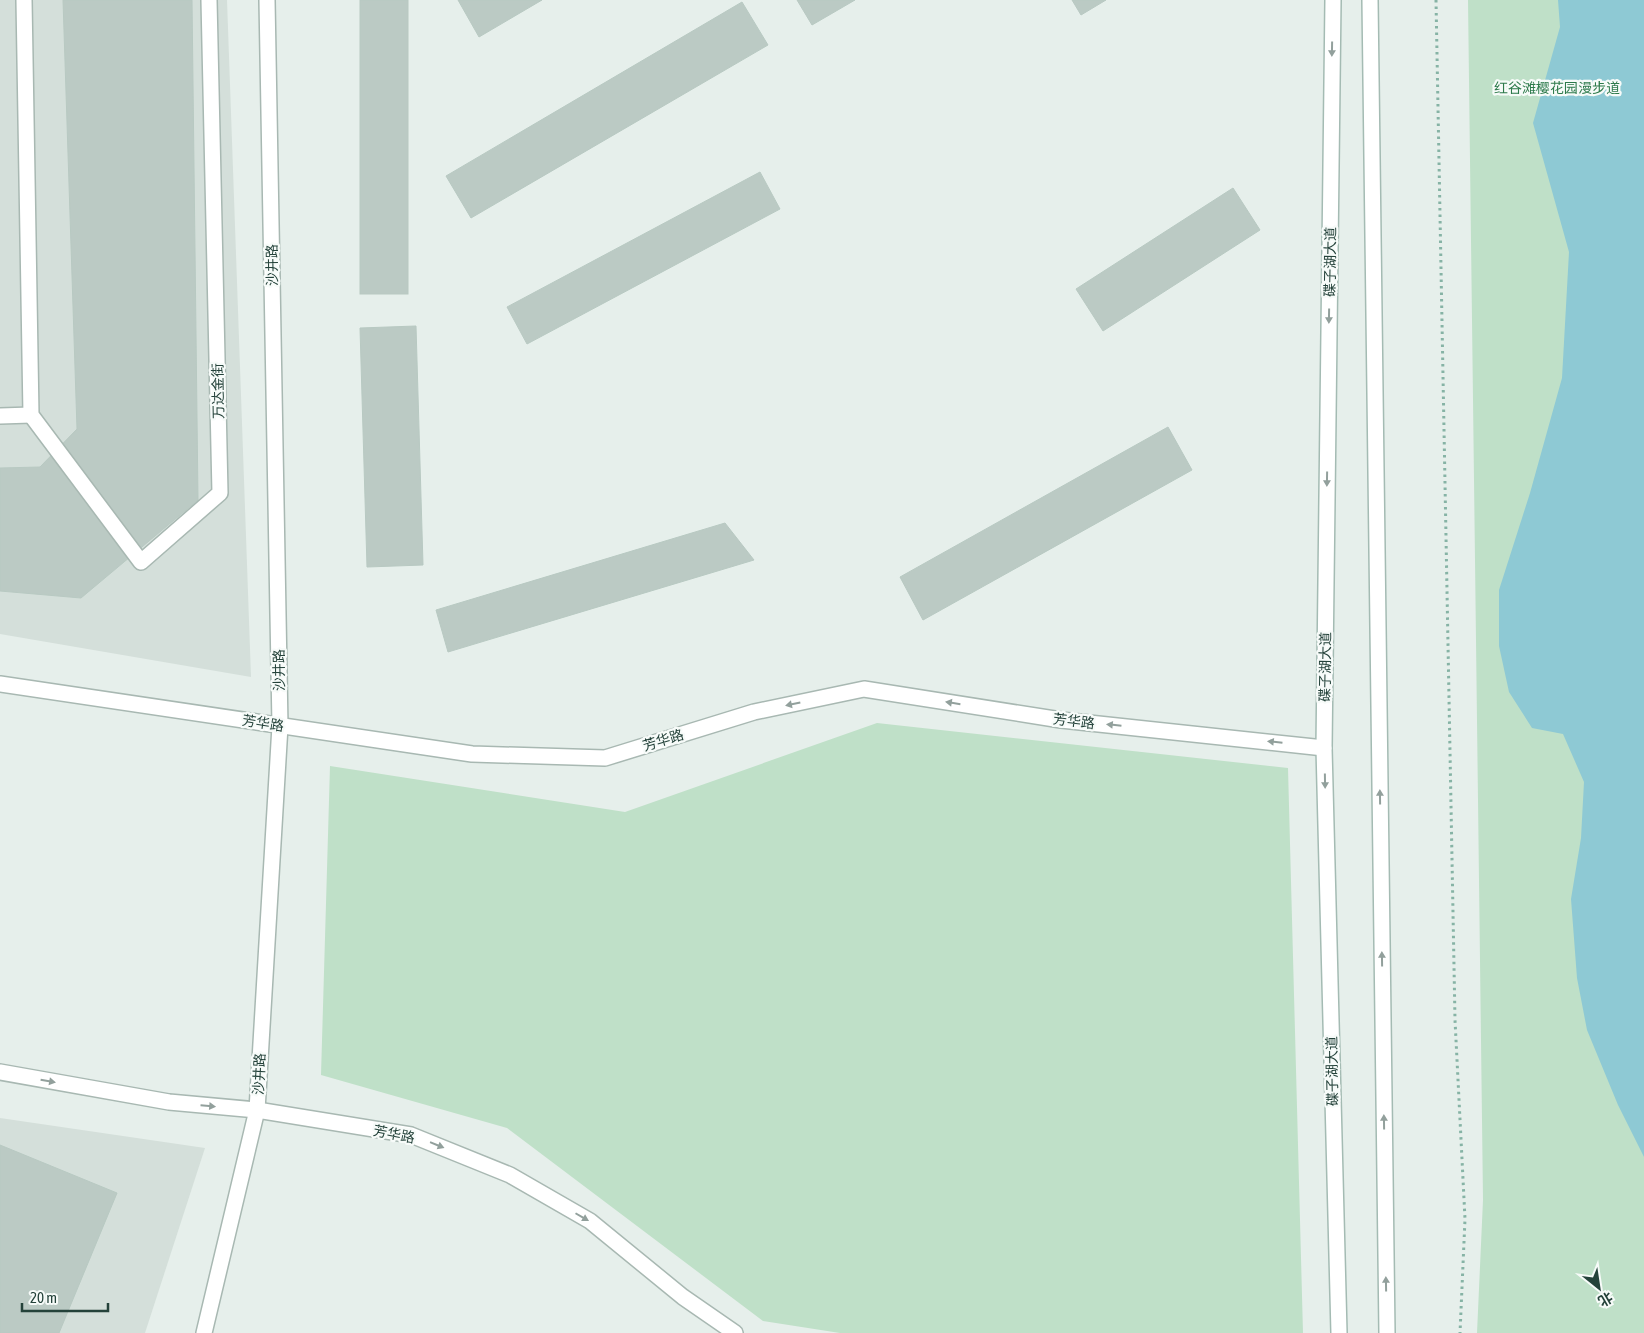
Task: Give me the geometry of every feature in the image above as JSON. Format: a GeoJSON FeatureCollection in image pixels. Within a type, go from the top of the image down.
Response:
{"type":"FeatureCollection","features":[{"type":"Feature","properties":{"kind":"street"},"geometry":{"type":"LineString","coordinates":[[0,416],[30,415],[24,0]]}},
{"type":"Feature","properties":{"kind":"street","name":"万达金街"},"geometry":{"type":"LineString","coordinates":[[30,415],[141,562],[220,493],[209,0]]}},
{"type":"Feature","properties":{"kind":"street","name":"沙井路"},"geometry":{"type":"LineString","coordinates":[[204,1333],[257,1110],[280,726],[267,0]]}},
{"type":"Feature","properties":{"kind":"street","name":"碟子湖大道"},"geometry":{"type":"LineString","coordinates":[[1333,0],[1324,748],[1339,1333]]}},
{"type":"Feature","properties":{"kind":"street"},"geometry":{"type":"LineString","coordinates":[[1370,0],[1387,1333]]}},
{"type":"Feature","properties":{"kind":"street","name":"芳华路"},"geometry":{"type":"LineString","coordinates":[[0,684],[472,754],[605,758],[754,712],[864,689],[1061,720],[1324,748]]}},
{"type":"Feature","properties":{"kind":"street","name":"芳华路"},"geometry":{"type":"LineString","coordinates":[[0,1072],[169,1102],[257,1110],[411,1135],[510,1175],[590,1221],[683,1297],[735,1333]]}},
{"type":"Feature","properties":{"kind":"path"},"geometry":{"type":"LineString","coordinates":[[1436,0],[1455,1020],[1465,1219],[1460,1333]]}},
{"type":"Feature","properties":{"kind":"shaded area"},"geometry":{"type":"Polygon","coordinates":[[[0,0],[227,0],[251,677],[0,634],[0,0]]]}},
{"type":"Feature","properties":{"kind":"shaded area"},"geometry":{"type":"Polygon","coordinates":[[[0,1118],[205,1148],[145,1333],[0,1333],[0,1118]]]}},
{"type":"Feature","properties":{"kind":"green space","name":"红谷滩樱花园漫步道"},"geometry":{"type":"Polygon","coordinates":[[[1468,0],[1644,0],[1644,1333],[1477,1333],[1483,1200],[1468,0]]]}},
{"type":"Feature","properties":{"kind":"green space"},"geometry":{"type":"Polygon","coordinates":[[[877,723],[1288,768],[1303,1333],[840,1333],[763,1321],[507,1128],[321,1075],[330,766],[625,812],[877,723]]]}},
{"type":"Feature","properties":{"kind":"water"},"geometry":{"type":"Polygon","coordinates":[[[1558,0],[1644,0],[1644,1157],[1618,1105],[1587,1030],[1577,978],[1571,899],[1581,838],[1584,782],[1563,734],[1532,728],[1509,692],[1499,646],[1499,590],[1530,493],[1562,378],[1569,252],[1533,123],[1560,27],[1558,0]]]}},
{"type":"Feature","properties":{"kind":"building"},"geometry":{"type":"Polygon","coordinates":[[[63,0],[192,0],[198,500],[81,598],[0,591],[0,468],[40,467],[77,429],[63,0]]]}},
{"type":"Feature","properties":{"kind":"building"},"geometry":{"type":"Polygon","coordinates":[[[360,0],[408,0],[408,294],[360,294],[360,0]]]}},
{"type":"Feature","properties":{"kind":"building"},"geometry":{"type":"Polygon","coordinates":[[[458,0],[542,0],[479,37],[458,0]]]}},
{"type":"Feature","properties":{"kind":"building"},"geometry":{"type":"Polygon","coordinates":[[[797,0],[855,0],[812,25],[797,0]]]}},
{"type":"Feature","properties":{"kind":"building"},"geometry":{"type":"Polygon","coordinates":[[[1072,0],[1106,0],[1081,15],[1072,0]]]}},
{"type":"Feature","properties":{"kind":"building"},"geometry":{"type":"Polygon","coordinates":[[[742,2],[768,45],[471,218],[446,176],[742,2]]]}},
{"type":"Feature","properties":{"kind":"building"},"geometry":{"type":"Polygon","coordinates":[[[760,172],[780,209],[527,344],[507,307],[760,172]]]}},
{"type":"Feature","properties":{"kind":"building"},"geometry":{"type":"Polygon","coordinates":[[[1233,188],[1260,230],[1103,331],[1076,289],[1233,188]]]}},
{"type":"Feature","properties":{"kind":"building"},"geometry":{"type":"Polygon","coordinates":[[[416,326],[423,565],[367,567],[360,328],[416,326]]]}},
{"type":"Feature","properties":{"kind":"building"},"geometry":{"type":"Polygon","coordinates":[[[1168,427],[1192,470],[923,620],[900,577],[1168,427]]]}},
{"type":"Feature","properties":{"kind":"building"},"geometry":{"type":"Polygon","coordinates":[[[725,523],[754,560],[448,652],[436,610],[725,523]]]}},
{"type":"Feature","properties":{"kind":"building"},"geometry":{"type":"Polygon","coordinates":[[[0,1145],[117,1193],[59,1333],[0,1333],[0,1145]]]}}]}
